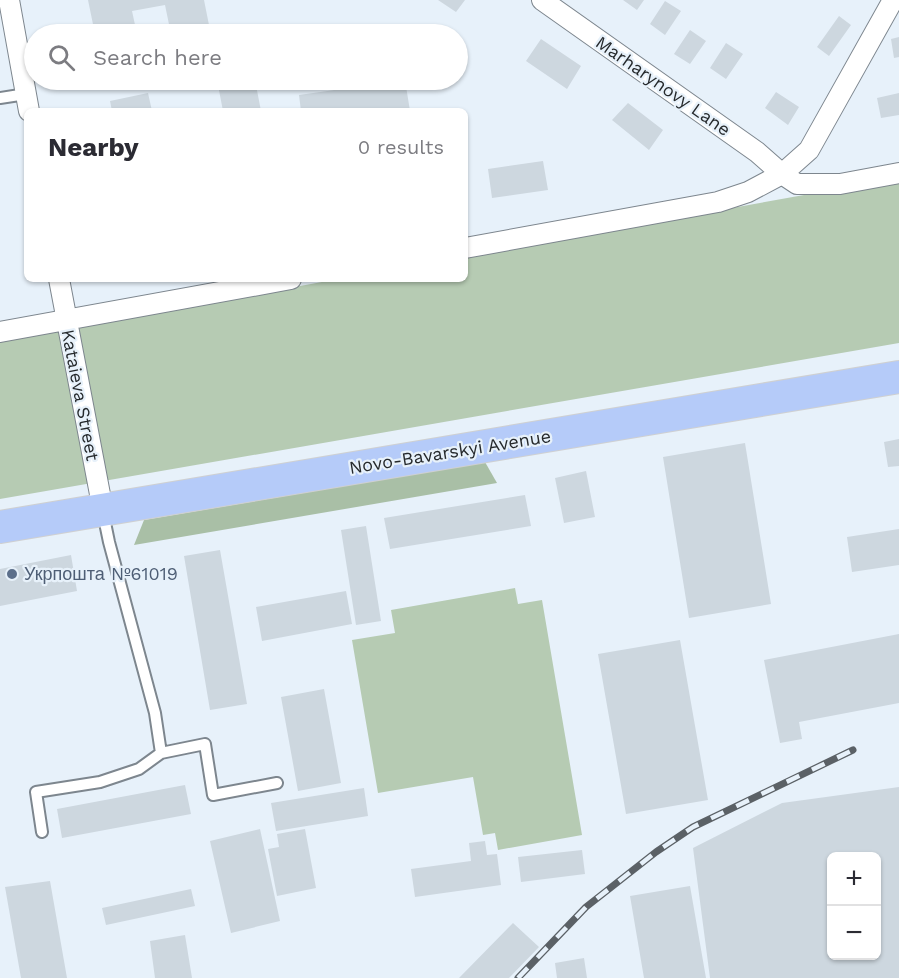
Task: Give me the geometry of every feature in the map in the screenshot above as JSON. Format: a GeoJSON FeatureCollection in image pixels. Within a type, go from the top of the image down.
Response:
{"type":"FeatureCollection","features":[{"type":"Feature","properties":{"kind":"main road","name":"Novo-Bavarskyi Avenue"},"geometry":{"type":"LineString","coordinates":[[0,527],[899,377]]}},
{"type":"Feature","properties":{"kind":"street"},"geometry":{"type":"LineString","coordinates":[[9,0],[24,85]]}},
{"type":"Feature","properties":{"kind":"street","name":"Marharynovy Lane"},"geometry":{"type":"LineString","coordinates":[[542,0],[757,152],[782,174]]}},
{"type":"Feature","properties":{"kind":"street"},"geometry":{"type":"LineString","coordinates":[[468,247],[718,202],[748,192],[782,174],[809,150],[893,0]]}},
{"type":"Feature","properties":{"kind":"street"},"geometry":{"type":"LineString","coordinates":[[782,174],[797,184],[840,184],[899,173]]}},
{"type":"Feature","properties":{"kind":"street","name":"Kataieva Street"},"geometry":{"type":"LineString","coordinates":[[60,282],[103,510]]}},
{"type":"Feature","properties":{"kind":"street"},"geometry":{"type":"LineString","coordinates":[[0,332],[275,282]]}},
{"type":"Feature","properties":{"kind":"lane"},"geometry":{"type":"LineString","coordinates":[[0,99],[27,102]]}},
{"type":"Feature","properties":{"kind":"lane"},"geometry":{"type":"LineString","coordinates":[[103,510],[109,542],[155,712],[161,753]]}},
{"type":"Feature","properties":{"kind":"lane"},"geometry":{"type":"LineString","coordinates":[[42,832],[36,792],[100,782],[140,769],[161,753],[205,744],[213,795],[277,783]]}},
{"type":"Feature","properties":{"kind":"green space"},"geometry":{"type":"Polygon","coordinates":[[[899,178],[899,343],[0,499],[0,341],[322,282],[468,282],[468,255],[899,178]]]}},
{"type":"Feature","properties":{"kind":"green space"},"geometry":{"type":"Polygon","coordinates":[[[485,462],[497,483],[134,545],[144,520],[485,462]]]}},
{"type":"Feature","properties":{"kind":"green space"},"geometry":{"type":"Polygon","coordinates":[[[515,588],[518,604],[542,600],[582,835],[498,850],[495,833],[483,835],[473,777],[378,793],[352,640],[395,633],[391,610],[515,588]]]}},
{"type":"Feature","properties":{"kind":"building"},"geometry":{"type":"Polygon","coordinates":[[[88,0],[204,0],[209,24],[169,24],[165,5],[132,11],[135,24],[93,24],[88,0]]]}},
{"type":"Feature","properties":{"kind":"building"},"geometry":{"type":"Polygon","coordinates":[[[438,0],[465,0],[456,12],[438,0]]]}},
{"type":"Feature","properties":{"kind":"building"},"geometry":{"type":"Polygon","coordinates":[[[623,0],[644,0],[637,10],[623,0]]]}},
{"type":"Feature","properties":{"kind":"building"},"geometry":{"type":"Polygon","coordinates":[[[665,1],[681,11],[665,35],[650,24],[665,1]]]}},
{"type":"Feature","properties":{"kind":"building"},"geometry":{"type":"Polygon","coordinates":[[[839,16],[851,25],[829,56],[817,47],[839,16]]]}},
{"type":"Feature","properties":{"kind":"building"},"geometry":{"type":"Polygon","coordinates":[[[690,30],[706,41],[690,64],[674,54],[690,30]]]}},
{"type":"Feature","properties":{"kind":"building"},"geometry":{"type":"Polygon","coordinates":[[[899,37],[899,57],[894,58],[891,39],[899,37]]]}},
{"type":"Feature","properties":{"kind":"building"},"geometry":{"type":"Polygon","coordinates":[[[541,39],[581,66],[567,89],[526,61],[541,39]]]}},
{"type":"Feature","properties":{"kind":"building"},"geometry":{"type":"Polygon","coordinates":[[[726,43],[743,54],[726,79],[710,68],[726,43]]]}},
{"type":"Feature","properties":{"kind":"building"},"geometry":{"type":"Polygon","coordinates":[[[219,90],[257,90],[260,108],[222,108],[219,90]]]}},
{"type":"Feature","properties":{"kind":"building"},"geometry":{"type":"Polygon","coordinates":[[[334,90],[407,90],[410,108],[301,108],[299,95],[334,90]]]}},
{"type":"Feature","properties":{"kind":"building"},"geometry":{"type":"Polygon","coordinates":[[[776,92],[799,107],[788,125],[765,108],[776,92]]]}},
{"type":"Feature","properties":{"kind":"building"},"geometry":{"type":"Polygon","coordinates":[[[148,93],[151,108],[111,108],[110,101],[148,93]]]}},
{"type":"Feature","properties":{"kind":"building"},"geometry":{"type":"Polygon","coordinates":[[[899,93],[899,115],[881,118],[877,98],[899,93]]]}},
{"type":"Feature","properties":{"kind":"building"},"geometry":{"type":"Polygon","coordinates":[[[628,103],[663,130],[649,150],[612,120],[628,103]]]}},
{"type":"Feature","properties":{"kind":"building"},"geometry":{"type":"Polygon","coordinates":[[[543,161],[548,190],[492,198],[488,169],[543,161]]]}},
{"type":"Feature","properties":{"kind":"building"},"geometry":{"type":"Polygon","coordinates":[[[899,439],[899,466],[888,467],[884,442],[899,439]]]}},
{"type":"Feature","properties":{"kind":"building"},"geometry":{"type":"Polygon","coordinates":[[[745,443],[771,604],[689,618],[663,457],[745,443]]]}},
{"type":"Feature","properties":{"kind":"building"},"geometry":{"type":"Polygon","coordinates":[[[586,471],[595,517],[564,523],[555,478],[586,471]]]}},
{"type":"Feature","properties":{"kind":"building"},"geometry":{"type":"Polygon","coordinates":[[[525,495],[531,526],[390,549],[384,518],[525,495]]]}},
{"type":"Feature","properties":{"kind":"building"},"geometry":{"type":"Polygon","coordinates":[[[366,526],[381,621],[356,625],[341,530],[366,526]]]}},
{"type":"Feature","properties":{"kind":"building"},"geometry":{"type":"Polygon","coordinates":[[[899,529],[899,565],[852,572],[847,537],[899,529]]]}},
{"type":"Feature","properties":{"kind":"building"},"geometry":{"type":"Polygon","coordinates":[[[220,550],[247,704],[210,710],[184,556],[220,550]]]}},
{"type":"Feature","properties":{"kind":"building"},"geometry":{"type":"Polygon","coordinates":[[[71,555],[77,591],[0,606],[0,569],[71,555]]]}},
{"type":"Feature","properties":{"kind":"building"},"geometry":{"type":"Polygon","coordinates":[[[346,591],[352,624],[262,641],[256,607],[346,591]]]}},
{"type":"Feature","properties":{"kind":"building"},"geometry":{"type":"Polygon","coordinates":[[[899,634],[899,703],[799,722],[802,739],[780,743],[764,660],[899,634]]]}},
{"type":"Feature","properties":{"kind":"building"},"geometry":{"type":"Polygon","coordinates":[[[680,640],[708,800],[626,814],[598,654],[680,640]]]}},
{"type":"Feature","properties":{"kind":"building"},"geometry":{"type":"Polygon","coordinates":[[[324,689],[341,783],[298,791],[281,697],[324,689]]]}},
{"type":"Feature","properties":{"kind":"building"},"geometry":{"type":"Polygon","coordinates":[[[185,785],[191,814],[62,838],[57,809],[185,785]]]}},
{"type":"Feature","properties":{"kind":"building"},"geometry":{"type":"Polygon","coordinates":[[[899,787],[899,978],[710,978],[693,848],[782,803],[899,787]]]}},
{"type":"Feature","properties":{"kind":"building"},"geometry":{"type":"Polygon","coordinates":[[[364,788],[368,816],[276,831],[271,803],[364,788]]]}},
{"type":"Feature","properties":{"kind":"building"},"geometry":{"type":"Polygon","coordinates":[[[260,829],[280,921],[231,933],[210,841],[260,829]]]}},
{"type":"Feature","properties":{"kind":"building"},"geometry":{"type":"Polygon","coordinates":[[[305,829],[316,888],[277,896],[268,849],[279,847],[277,834],[305,829]]]}},
{"type":"Feature","properties":{"kind":"building"},"geometry":{"type":"Polygon","coordinates":[[[485,841],[487,855],[497,854],[501,885],[415,897],[411,869],[471,861],[469,843],[485,841]]]}},
{"type":"Feature","properties":{"kind":"building"},"geometry":{"type":"Polygon","coordinates":[[[582,850],[585,874],[521,882],[518,857],[582,850]]]}},
{"type":"Feature","properties":{"kind":"building"},"geometry":{"type":"Polygon","coordinates":[[[50,881],[67,978],[21,978],[5,887],[50,881]]]}},
{"type":"Feature","properties":{"kind":"building"},"geometry":{"type":"Polygon","coordinates":[[[690,886],[706,978],[644,978],[630,896],[690,886]]]}},
{"type":"Feature","properties":{"kind":"building"},"geometry":{"type":"Polygon","coordinates":[[[191,889],[195,906],[106,925],[102,908],[191,889]]]}},
{"type":"Feature","properties":{"kind":"building"},"geometry":{"type":"Polygon","coordinates":[[[513,923],[539,947],[509,978],[459,978],[513,923]]]}},
{"type":"Feature","properties":{"kind":"building"},"geometry":{"type":"Polygon","coordinates":[[[185,935],[192,978],[155,978],[150,941],[185,935]]]}},
{"type":"Feature","properties":{"kind":"building"},"geometry":{"type":"Polygon","coordinates":[[[584,958],[587,978],[557,978],[555,963],[584,958]]]}},
{"type":"Feature","properties":{"kind":"railway"},"geometry":{"type":"LineString","coordinates":[[518,978],[586,907],[656,852],[693,827],[853,750]]}},
{"type":"Feature","properties":{"kind":"place","name":"Укрпошта №61019"},"geometry":{"type":"Point","coordinates":[12,574]}}]}
